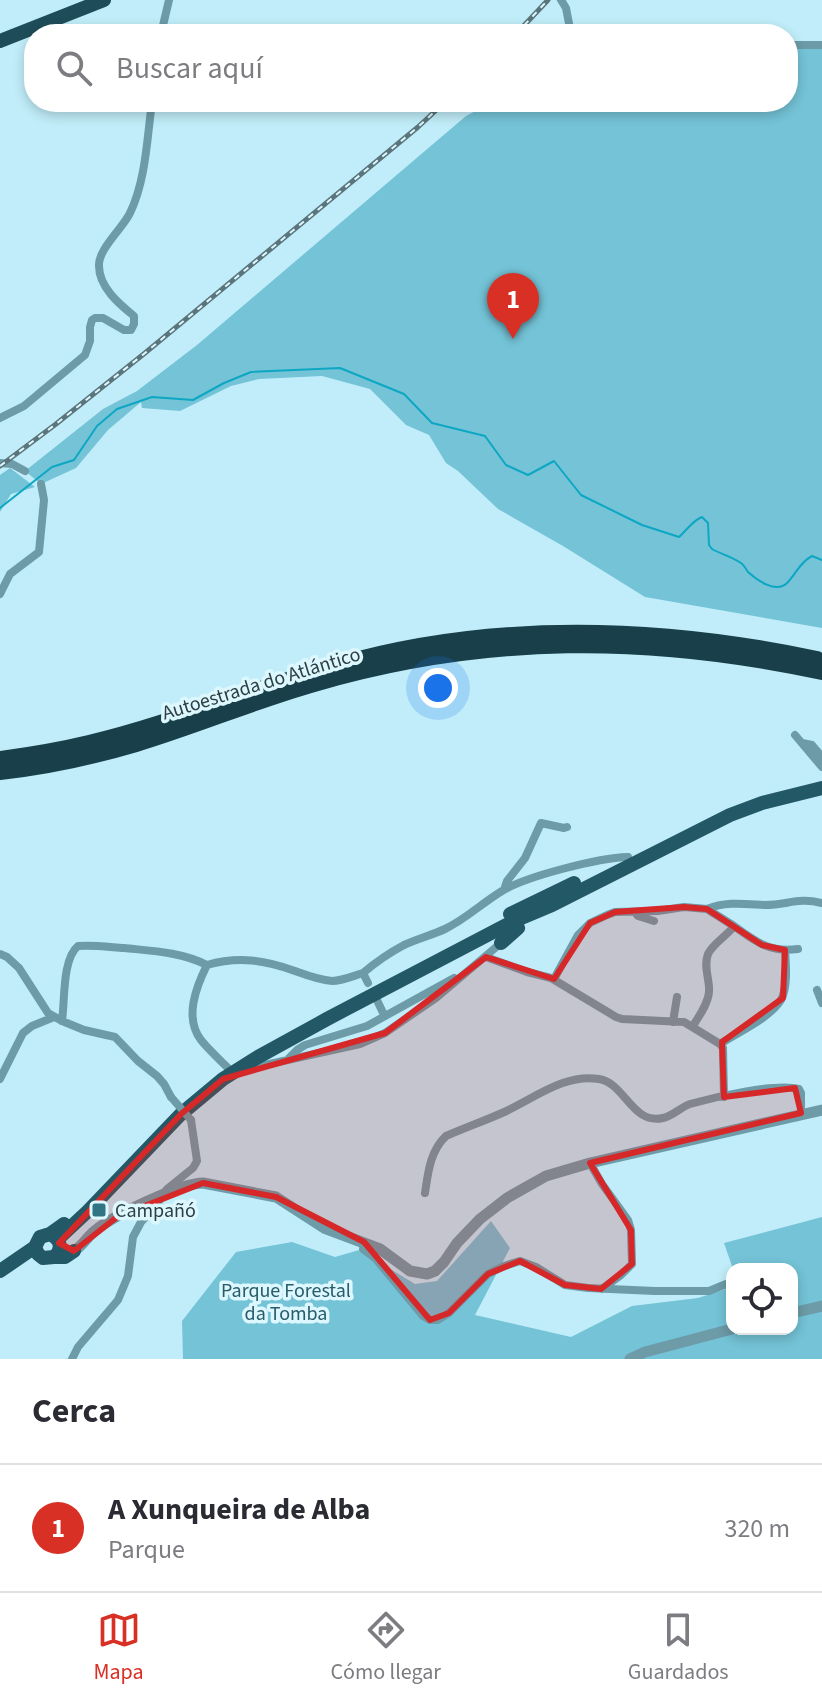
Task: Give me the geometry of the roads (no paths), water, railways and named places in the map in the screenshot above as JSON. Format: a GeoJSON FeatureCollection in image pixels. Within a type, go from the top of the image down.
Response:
{"type":"FeatureCollection","features":[{"type":"Feature","properties":{"kind":"highway"},"geometry":{"type":"LineString","coordinates":[[43,24],[104,0]]}},
{"type":"Feature","properties":{"kind":"highway"},"geometry":{"type":"LineString","coordinates":[[0,41],[24,32]]}},
{"type":"Feature","properties":{"kind":"highway","name":"Autoestrada do Atlántico"},"geometry":{"type":"LineString","coordinates":[[0,759],[92,743],[352,661],[482,638],[555,633],[626,633],[766,648],[822,660]]}},
{"type":"Feature","properties":{"kind":"highway","name":"Autoestrada do Atlántico"},"geometry":{"type":"LineString","coordinates":[[0,772],[102,753],[314,684],[388,665],[464,652],[560,645],[624,645],[732,654],[822,672]]}},
{"type":"Feature","properties":{"kind":"main road"},"geometry":{"type":"LineString","coordinates":[[447,948],[477,930],[741,803],[822,782]]}},
{"type":"Feature","properties":{"kind":"main road"},"geometry":{"type":"LineString","coordinates":[[231,1070],[327,1019],[498,938],[542,910],[730,815],[762,803],[822,788]]}},
{"type":"Feature","properties":{"kind":"main road"},"geometry":{"type":"LineString","coordinates":[[516,925],[518,915],[565,888]]}},
{"type":"Feature","properties":{"kind":"main road"},"geometry":{"type":"LineString","coordinates":[[3,1274],[25,1266],[51,1248],[181,1114],[250,1053],[447,948],[506,922],[516,925]]}},
{"type":"Feature","properties":{"kind":"street"},"geometry":{"type":"LineString","coordinates":[[163,24],[169,0]]}},
{"type":"Feature","properties":{"kind":"street"},"geometry":{"type":"LineString","coordinates":[[561,0],[569,24]]}},
{"type":"Feature","properties":{"kind":"street"},"geometry":{"type":"LineString","coordinates":[[798,45],[822,45]]}},
{"type":"Feature","properties":{"kind":"street"},"geometry":{"type":"LineString","coordinates":[[0,418],[24,406],[85,355],[92,320],[103,318],[127,331],[133,327],[134,316],[114,299],[98,264],[102,252],[129,216],[134,204],[141,182],[151,112]]}},
{"type":"Feature","properties":{"kind":"street"},"geometry":{"type":"LineString","coordinates":[[0,463],[12,464],[25,471]]}},
{"type":"Feature","properties":{"kind":"street"},"geometry":{"type":"LineString","coordinates":[[0,594],[10,574],[39,552],[44,500],[41,484]]}},
{"type":"Feature","properties":{"kind":"street"},"geometry":{"type":"LineString","coordinates":[[795,735],[822,767]]}},
{"type":"Feature","properties":{"kind":"street"},"geometry":{"type":"LineString","coordinates":[[801,743],[812,745],[822,757]]}},
{"type":"Feature","properties":{"kind":"street"},"geometry":{"type":"LineString","coordinates":[[504,890],[507,881],[525,858],[541,823],[567,827]]}},
{"type":"Feature","properties":{"kind":"street"},"geometry":{"type":"LineString","coordinates":[[58,1019],[66,970],[72,952],[78,946],[163,952],[193,958],[207,965],[224,960],[255,960],[333,981],[363,973],[405,945],[468,916],[504,890],[543,875],[628,857]]}},
{"type":"Feature","properties":{"kind":"street"},"geometry":{"type":"LineString","coordinates":[[554,979],[575,939],[590,923],[615,912],[684,907],[707,909],[731,904],[767,905],[806,899],[822,903]]}},
{"type":"Feature","properties":{"kind":"street"},"geometry":{"type":"LineString","coordinates":[[707,909],[771,949],[798,949]]}},
{"type":"Feature","properties":{"kind":"street"},"geometry":{"type":"LineString","coordinates":[[635,912],[654,921]]}},
{"type":"Feature","properties":{"kind":"street"},"geometry":{"type":"LineString","coordinates":[[693,1026],[708,999],[708,956],[734,926]]}},
{"type":"Feature","properties":{"kind":"street"},"geometry":{"type":"LineString","coordinates":[[207,965],[194,991],[196,1032],[231,1070],[360,1044],[385,1033],[436,998],[486,957],[498,938]]}},
{"type":"Feature","properties":{"kind":"street"},"geometry":{"type":"LineString","coordinates":[[720,1044],[760,1020],[783,998],[787,967],[785,950]]}},
{"type":"Feature","properties":{"kind":"street"},"geometry":{"type":"LineString","coordinates":[[0,954],[19,968],[48,1013],[84,1030],[115,1037],[157,1076],[191,1120],[197,1161],[167,1189],[136,1229],[128,1276],[118,1300],[78,1347],[72,1359]]}},
{"type":"Feature","properties":{"kind":"street"},"geometry":{"type":"LineString","coordinates":[[486,957],[554,979],[616,1017],[684,1022],[693,1026],[723,1048],[724,1097]]}},
{"type":"Feature","properties":{"kind":"street"},"geometry":{"type":"LineString","coordinates":[[289,1058],[305,1045],[367,1026],[469,971]]}},
{"type":"Feature","properties":{"kind":"street"},"geometry":{"type":"LineString","coordinates":[[363,973],[368,983]]}},
{"type":"Feature","properties":{"kind":"street"},"geometry":{"type":"LineString","coordinates":[[817,990],[822,1003]]}},
{"type":"Feature","properties":{"kind":"street"},"geometry":{"type":"LineString","coordinates":[[673,1022],[677,997]]}},
{"type":"Feature","properties":{"kind":"street"},"geometry":{"type":"LineString","coordinates":[[376,998],[384,1015]]}},
{"type":"Feature","properties":{"kind":"street"},"geometry":{"type":"LineString","coordinates":[[0,1079],[23,1033],[32,1026],[58,1019]]}},
{"type":"Feature","properties":{"kind":"street"},"geometry":{"type":"LineString","coordinates":[[425,1193],[433,1154],[446,1136],[574,1080],[605,1080],[624,1095],[633,1108],[655,1118],[668,1117],[687,1105],[724,1097],[795,1088],[801,1093],[801,1113]]}},
{"type":"Feature","properties":{"kind":"street"},"geometry":{"type":"LineString","coordinates":[[51,1248],[79,1248],[98,1227],[195,1183],[276,1197],[324,1228],[380,1249],[410,1271],[432,1273],[480,1219],[507,1198],[546,1176],[590,1163],[822,1110]]}},
{"type":"Feature","properties":{"kind":"street"},"geometry":{"type":"LineString","coordinates":[[590,1163],[628,1220],[631,1230],[632,1264],[601,1289]]}},
{"type":"Feature","properties":{"kind":"street"},"geometry":{"type":"LineString","coordinates":[[364,1242],[363,1249],[375,1258],[423,1316],[430,1320],[438,1320],[449,1313],[488,1274],[520,1261],[565,1285],[601,1289],[709,1291],[726,1284]]}},
{"type":"Feature","properties":{"kind":"street"},"geometry":{"type":"LineString","coordinates":[[798,1312],[822,1306]]}},
{"type":"Feature","properties":{"kind":"street"},"geometry":{"type":"LineString","coordinates":[[630,1359],[645,1352],[726,1331]]}},
{"type":"Feature","properties":{"kind":"waterway"},"geometry":{"type":"LineString","coordinates":[[0,508],[52,467],[74,460],[97,426],[117,409],[152,397],[193,400],[251,372],[340,368],[404,394],[432,423],[485,436],[506,465],[528,475],[554,461],[581,495],[642,525],[679,537],[702,517],[708,523],[712,549],[741,563],[767,585],[783,586],[812,556],[822,560]]}},
{"type":"Feature","properties":{"kind":"railway"},"geometry":{"type":"LineString","coordinates":[[525,24],[548,0]]}},
{"type":"Feature","properties":{"kind":"railway"},"geometry":{"type":"LineString","coordinates":[[0,466],[145,353],[434,112]]}},
{"type":"Feature","properties":{"kind":"place","name":"A Xunqueira de Alba"},"geometry":{"type":"Point","coordinates":[513,339]}},
{"type":"Feature","properties":{"kind":"place","name":"Campañó"},"geometry":{"type":"Point","coordinates":[99,1210]}},
{"type":"Feature","properties":{"kind":"park label","name":"Parque Forestal da Tomba"},"geometry":{"type":"Point","coordinates":[286,1302]}}]}
